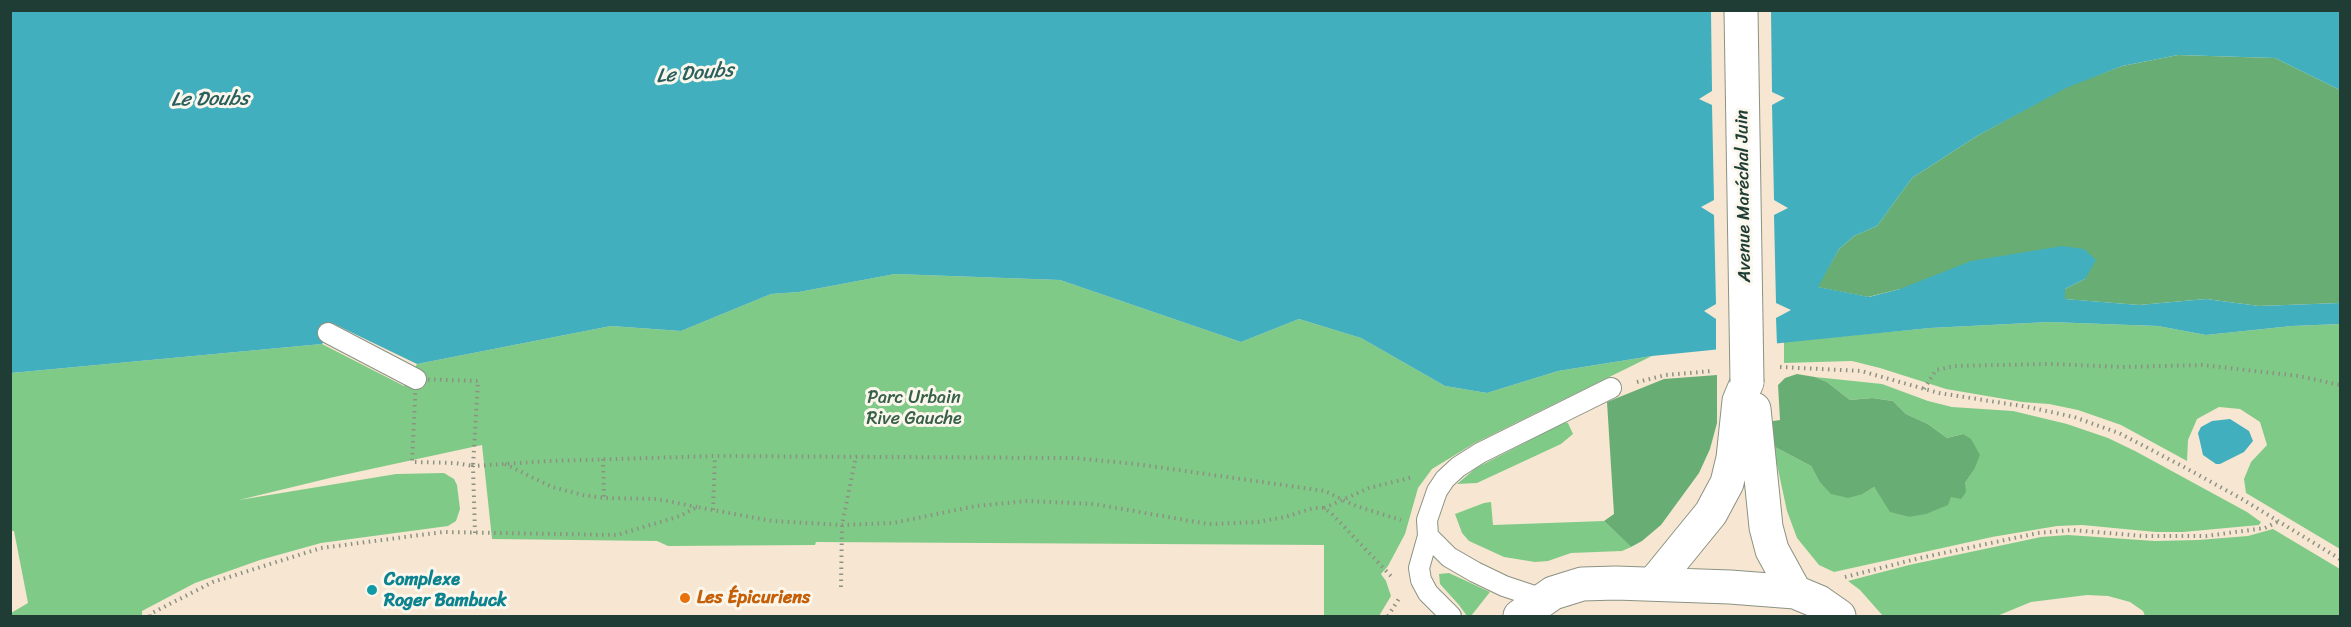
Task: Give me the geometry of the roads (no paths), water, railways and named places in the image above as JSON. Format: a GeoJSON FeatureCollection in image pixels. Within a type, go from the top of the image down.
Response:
{"type":"FeatureCollection","features":[{"type":"Feature","properties":{"kind":"main road","name":"Avenue Maréchal Juin"},"geometry":{"type":"LineString","coordinates":[[1741,10],[1760,375]]}},
{"type":"Feature","properties":{"kind":"main road"},"geometry":{"type":"LineString","coordinates":[[1654,583],[1711,513],[1727,483],[1733,458],[1739,401],[1760,375]]}},
{"type":"Feature","properties":{"kind":"main road"},"geometry":{"type":"LineString","coordinates":[[1760,375],[1753,402],[1760,488],[1766,527],[1772,550],[1796,592]]}},
{"type":"Feature","properties":{"kind":"main road"},"geometry":{"type":"LineString","coordinates":[[1531,608],[1553,593],[1582,584],[1654,583],[1796,592],[1820,603],[1839,616]]}},
{"type":"Feature","properties":{"kind":"lane"},"geometry":{"type":"LineString","coordinates":[[328,333],[416,379]]}},
{"type":"Feature","properties":{"kind":"lane"},"geometry":{"type":"LineString","coordinates":[[1451,616],[1428,593],[1420,580],[1421,555],[1428,536],[1427,520],[1437,491],[1445,479],[1458,467],[1497,443],[1611,388]]}},
{"type":"Feature","properties":{"kind":"lane"},"geometry":{"type":"LineString","coordinates":[[1428,536],[1449,557],[1504,586],[1531,608]]}},
{"type":"Feature","properties":{"kind":"water","name":"Le Doubs"},"geometry":{"type":"Polygon","coordinates":[[[11,11],[2340,11],[2340,90],[2275,58],[2178,55],[2122,66],[2066,88],[1977,136],[1912,178],[1877,226],[1854,236],[1839,249],[1818,287],[1869,297],[1900,289],[1971,261],[2062,246],[2084,249],[2096,260],[2085,279],[2065,289],[2065,299],[2139,305],[2206,299],[2259,306],[2340,303],[2340,324],[2292,326],[2206,335],[2158,326],[2049,322],[1930,328],[1652,356],[1558,371],[1487,393],[1445,386],[1361,338],[1299,319],[1241,342],[1060,280],[895,274],[799,292],[771,294],[681,331],[611,326],[417,364],[334,324],[322,344],[11,373],[11,11]]]}},
{"type":"Feature","properties":{"kind":"water"},"geometry":{"type":"Polygon","coordinates":[[[2230,419],[2249,431],[2253,441],[2244,452],[2216,464],[2203,455],[2198,433],[2201,427],[2212,421],[2230,419]]]}},
{"type":"Feature","properties":{"kind":"place","name":"Complexe Roger Bambuck"},"geometry":{"type":"Point","coordinates":[372,590]}},
{"type":"Feature","properties":{"kind":"place","name":"Les Épicuriens"},"geometry":{"type":"Point","coordinates":[685,598]}},
{"type":"Feature","properties":{"kind":"park label","name":"Parc Urbain Rive Gauche"},"geometry":{"type":"Point","coordinates":[914,408]}}]}
